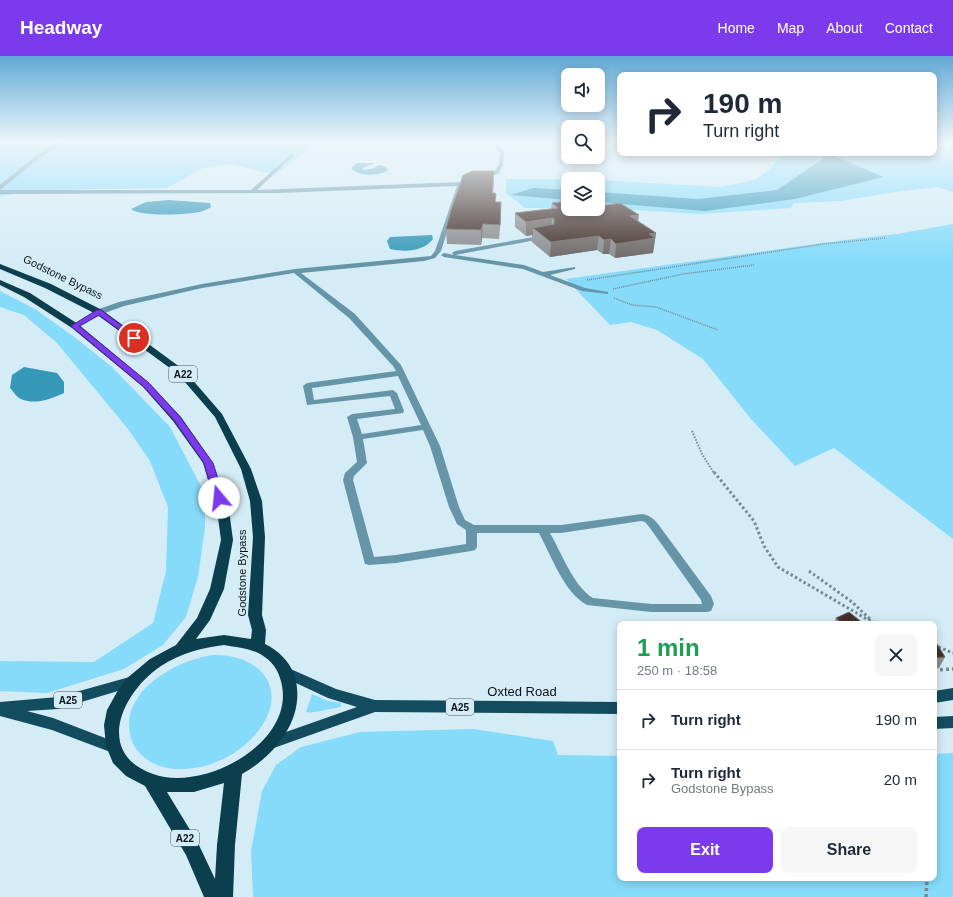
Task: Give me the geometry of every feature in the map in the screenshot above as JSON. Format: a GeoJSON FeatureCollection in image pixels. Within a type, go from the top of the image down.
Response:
{"type":"FeatureCollection","features":[{"type":"Feature","properties":{"kind":"highway","name":"Godstone Bypass"},"geometry":{"type":"LineString","coordinates":[[0,266],[43,284],[99,312],[181,372],[219,416],[246,469],[256,501],[259,537],[255,615],[259,630],[258,647]]}},
{"type":"Feature","properties":{"kind":"highway","name":"Godstone Bypass"},"geometry":{"type":"LineString","coordinates":[[0,282],[27,295],[75,326],[146,385],[177,418],[208,463],[223,510],[227,540],[217,589],[203,620],[182,648]]}},
{"type":"Feature","properties":{"kind":"highway"},"geometry":{"type":"LineString","coordinates":[[224,640],[243,642],[258,647],[276,658],[286,672],[290,684],[291,696],[287,714],[281,727],[270,743],[255,757],[234,770],[214,779],[195,784],[176,785],[151,782],[130,771],[124,765],[113,747],[111,734],[112,722],[119,702],[133,681],[155,663],[182,648],[224,640]]}},
{"type":"Feature","properties":{"kind":"highway"},"geometry":{"type":"LineString","coordinates":[[224,897],[226,845],[234,770]]}},
{"type":"Feature","properties":{"kind":"highway","name":"A22"},"geometry":{"type":"LineString","coordinates":[[151,782],[192,849],[214,897]]}},
{"type":"Feature","properties":{"kind":"main road","name":"Oxted Road"},"geometry":{"type":"LineString","coordinates":[[286,672],[333,694],[375,706],[617,708]]}},
{"type":"Feature","properties":{"kind":"main road","name":"A25"},"geometry":{"type":"LineString","coordinates":[[0,709],[58,703],[133,681]]}},
{"type":"Feature","properties":{"kind":"main road"},"geometry":{"type":"LineString","coordinates":[[937,697],[953,694]]}},
{"type":"Feature","properties":{"kind":"main road","name":"Oxted Road"},"geometry":{"type":"LineString","coordinates":[[270,743],[375,706]]}},
{"type":"Feature","properties":{"kind":"main road","name":"A25"},"geometry":{"type":"LineString","coordinates":[[0,709],[53,724],[113,747]]}},
{"type":"Feature","properties":{"kind":"main road"},"geometry":{"type":"LineString","coordinates":[[937,723],[953,722]]}},
{"type":"Feature","properties":{"kind":"street"},"geometry":{"type":"LineString","coordinates":[[0,188],[8,181]]}},
{"type":"Feature","properties":{"kind":"street"},"geometry":{"type":"LineString","coordinates":[[252,191],[263,181]]}},
{"type":"Feature","properties":{"kind":"street"},"geometry":{"type":"LineString","coordinates":[[0,192],[252,191],[389,188],[460,184],[469,181]]}},
{"type":"Feature","properties":{"kind":"street"},"geometry":{"type":"LineString","coordinates":[[433,257],[438,251],[460,184]]}},
{"type":"Feature","properties":{"kind":"street"},"geometry":{"type":"LineString","coordinates":[[75,326],[99,312],[122,304],[202,286],[295,271],[424,259],[552,235]]}},
{"type":"Feature","properties":{"kind":"street"},"geometry":{"type":"LineString","coordinates":[[444,255],[524,267],[584,290],[606,293]]}},
{"type":"Feature","properties":{"kind":"street"},"geometry":{"type":"LineString","coordinates":[[544,274],[574,268]]}},
{"type":"Feature","properties":{"kind":"street"},"geometry":{"type":"LineString","coordinates":[[295,271],[352,316],[397,365],[435,446],[454,507],[461,522],[472,529],[543,530],[561,529],[642,517],[646,518],[654,526],[707,600],[707,608],[651,608],[591,602],[582,597],[571,582],[543,530]]}},
{"type":"Feature","properties":{"kind":"street"},"geometry":{"type":"LineString","coordinates":[[401,373],[307,386],[310,403],[393,393],[400,411],[352,417],[358,437],[362,463],[349,475],[348,480],[369,561],[396,559],[471,547],[472,529]]}},
{"type":"Feature","properties":{"kind":"street"},"geometry":{"type":"LineString","coordinates":[[358,437],[426,427]]}},
{"type":"Feature","properties":{"kind":"path"},"geometry":{"type":"LineString","coordinates":[[564,283],[823,244],[885,238]]}},
{"type":"Feature","properties":{"kind":"path"},"geometry":{"type":"LineString","coordinates":[[606,293],[610,290],[642,282],[704,270],[754,265]]}},
{"type":"Feature","properties":{"kind":"path"},"geometry":{"type":"LineString","coordinates":[[606,293],[632,305],[656,307],[718,330]]}},
{"type":"Feature","properties":{"kind":"path"},"geometry":{"type":"LineString","coordinates":[[692,431],[702,454],[720,480],[754,521],[764,546],[778,567],[872,621]]}},
{"type":"Feature","properties":{"kind":"path"},"geometry":{"type":"LineString","coordinates":[[809,571],[852,602],[874,621]]}},
{"type":"Feature","properties":{"kind":"path"},"geometry":{"type":"LineString","coordinates":[[937,646],[953,653]]}},
{"type":"Feature","properties":{"kind":"path"},"geometry":{"type":"LineString","coordinates":[[937,670],[953,669]]}},
{"type":"Feature","properties":{"kind":"path"},"geometry":{"type":"LineString","coordinates":[[926,897],[927,881]]}},
{"type":"Feature","properties":{"kind":"shaded area"},"geometry":{"type":"Polygon","coordinates":[[[0,181],[179,181],[167,188],[48,190],[0,196],[0,181]]]}},
{"type":"Feature","properties":{"kind":"shaded area"},"geometry":{"type":"Polygon","coordinates":[[[506,181],[561,181],[561,208],[525,208],[506,193],[506,181]]]}},
{"type":"Feature","properties":{"kind":"shaded area"},"geometry":{"type":"Polygon","coordinates":[[[605,181],[720,187],[749,181],[953,181],[953,192],[938,187],[888,193],[841,201],[794,203],[791,208],[699,214],[605,208],[605,181]]]}},
{"type":"Feature","properties":{"kind":"shaded area"},"geometry":{"type":"Polygon","coordinates":[[[790,181],[866,181],[795,199],[705,211],[605,203],[605,192],[698,199],[777,190],[790,181]]]}},
{"type":"Feature","properties":{"kind":"shaded area"},"geometry":{"type":"Polygon","coordinates":[[[533,188],[561,190],[561,199],[511,195],[533,188]]]}},
{"type":"Feature","properties":{"kind":"shaded area"},"geometry":{"type":"Polygon","coordinates":[[[169,200],[210,203],[211,207],[204,211],[177,214],[144,213],[136,212],[131,209],[146,202],[169,200]]]}},
{"type":"Feature","properties":{"kind":"shaded area"},"geometry":{"type":"Polygon","coordinates":[[[953,224],[953,539],[834,448],[795,466],[751,419],[703,359],[657,330],[631,322],[610,325],[566,279],[897,234],[953,224]]]}},
{"type":"Feature","properties":{"kind":"shaded area"},"geometry":{"type":"Polygon","coordinates":[[[432,235],[433,239],[429,243],[419,249],[408,251],[390,249],[387,241],[390,237],[432,235]]]}},
{"type":"Feature","properties":{"kind":"shaded area"},"geometry":{"type":"Polygon","coordinates":[[[0,291],[35,309],[73,336],[112,367],[170,427],[205,494],[205,528],[198,577],[186,617],[163,645],[124,669],[47,693],[0,691],[0,661],[94,662],[153,623],[166,571],[168,507],[150,461],[128,429],[57,343],[24,315],[0,307],[0,291]]]}},
{"type":"Feature","properties":{"kind":"shaded area"},"geometry":{"type":"Polygon","coordinates":[[[24,367],[57,373],[64,382],[64,393],[36,402],[19,398],[10,388],[12,375],[24,367]]]}},
{"type":"Feature","properties":{"kind":"shaded area"},"geometry":{"type":"Polygon","coordinates":[[[213,655],[247,661],[259,669],[267,680],[271,692],[271,706],[265,721],[254,736],[239,750],[208,765],[174,769],[163,767],[143,757],[139,753],[131,738],[129,721],[133,706],[141,693],[153,681],[167,671],[198,658],[213,655]]]}},
{"type":"Feature","properties":{"kind":"shaded area"},"geometry":{"type":"Polygon","coordinates":[[[312,694],[328,701],[341,703],[341,707],[318,712],[306,712],[312,694]]]}},
{"type":"Feature","properties":{"kind":"shaded area"},"geometry":{"type":"Polygon","coordinates":[[[473,729],[553,741],[558,755],[617,756],[617,881],[937,881],[937,754],[953,753],[953,897],[253,897],[251,851],[262,791],[276,765],[301,747],[360,732],[473,729]]]}},
{"type":"Feature","properties":{"kind":"building"},"geometry":{"type":"Polygon","coordinates":[[[461,181],[493,181],[492,193],[496,194],[495,202],[501,202],[500,225],[483,224],[481,230],[446,229],[461,181]]]}},
{"type":"Feature","properties":{"kind":"building"},"geometry":{"type":"Polygon","coordinates":[[[561,202],[561,216],[605,216],[605,205],[620,203],[639,215],[630,216],[656,233],[649,234],[655,238],[616,244],[611,239],[604,240],[599,236],[551,242],[533,228],[554,224],[554,219],[552,218],[526,222],[515,213],[558,208],[552,203],[561,202]]]}},
{"type":"Feature","properties":{"kind":"building"},"geometry":{"type":"Polygon","coordinates":[[[849,612],[860,621],[840,621],[836,618],[849,612]]]}},
{"type":"Feature","properties":{"kind":"building"},"geometry":{"type":"Polygon","coordinates":[[[937,644],[945,657],[937,658],[937,644]]]}},
{"type":"Feature","properties":{"kind":"route"},"geometry":{"type":"LineString","coordinates":[[134,338],[99,312],[75,326],[146,385],[177,418],[208,463],[219,498]]}}]}
